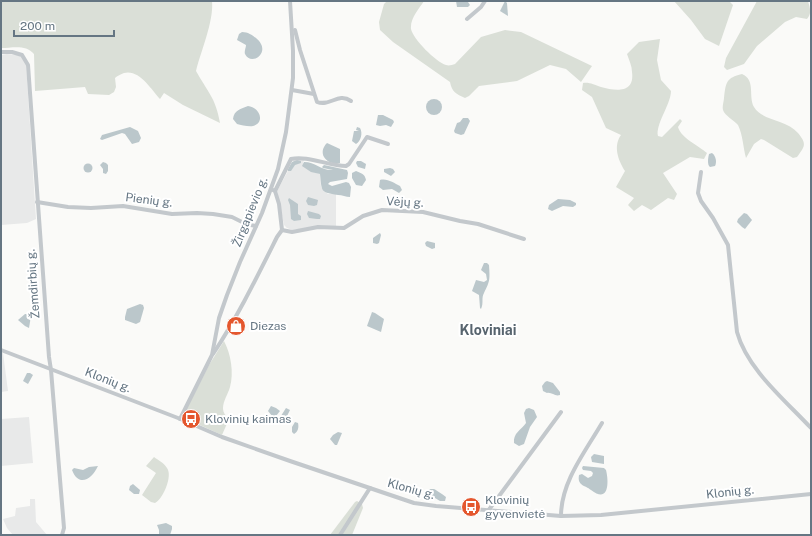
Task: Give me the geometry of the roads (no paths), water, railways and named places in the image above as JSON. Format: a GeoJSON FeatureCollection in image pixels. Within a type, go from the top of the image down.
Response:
{"type":"FeatureCollection","features":[{"type":"Feature","properties":{"kind":"street","name":"Žirgapievio g."},"geometry":{"type":"LineString","coordinates":[[180,419],[212,355],[217,330],[234,276],[273,190],[284,144],[292,90],[293,51],[290,1]]}},
{"type":"Feature","properties":{"kind":"street"},"geometry":{"type":"LineString","coordinates":[[467,18],[481,8],[485,1]]}},
{"type":"Feature","properties":{"kind":"street"},"geometry":{"type":"LineString","coordinates":[[295,30],[315,99],[319,103],[341,97],[346,97],[351,101]]}},
{"type":"Feature","properties":{"kind":"street","name":"Žemdirbių g."},"geometry":{"type":"LineString","coordinates":[[1,52],[12,52],[22,55],[28,65],[48,357],[51,370],[64,528],[62,535]]}},
{"type":"Feature","properties":{"kind":"street"},"geometry":{"type":"LineString","coordinates":[[292,90],[314,94]]}},
{"type":"Feature","properties":{"kind":"street"},"geometry":{"type":"LineString","coordinates":[[212,355],[227,333],[282,230],[279,204],[273,190],[291,159],[304,159],[346,166],[349,164],[366,137],[388,144]]}},
{"type":"Feature","properties":{"kind":"street"},"geometry":{"type":"LineString","coordinates":[[701,172],[698,192],[701,201],[713,218],[728,245],[737,332],[740,343],[748,358],[771,386],[811,428]]}},
{"type":"Feature","properties":{"kind":"street","name":"Pienių g."},"geometry":{"type":"LineString","coordinates":[[37,202],[68,207],[91,208],[123,206],[172,214],[213,214],[232,217],[246,224],[256,226]]}},
{"type":"Feature","properties":{"kind":"street","name":"Vėjų g."},"geometry":{"type":"LineString","coordinates":[[282,230],[292,232],[318,227],[344,228],[363,216],[382,210],[423,212],[478,224],[524,239]]}},
{"type":"Feature","properties":{"kind":"street"},"geometry":{"type":"LineString","coordinates":[[217,330],[227,333]]}},
{"type":"Feature","properties":{"kind":"street","name":"Klonių g."},"geometry":{"type":"LineString","coordinates":[[1,350],[180,419],[222,437],[414,503],[488,511],[561,516],[608,514],[811,494]]}},
{"type":"Feature","properties":{"kind":"street"},"geometry":{"type":"LineString","coordinates":[[488,511],[561,412]]}},
{"type":"Feature","properties":{"kind":"street"},"geometry":{"type":"LineString","coordinates":[[561,516],[561,505],[568,483],[576,466],[602,423]]}},
{"type":"Feature","properties":{"kind":"street"},"geometry":{"type":"LineString","coordinates":[[340,535],[370,488]]}},
{"type":"Feature","properties":{"kind":"place","name":"Diezas"},"geometry":{"type":"Point","coordinates":[236,326]}},
{"type":"Feature","properties":{"kind":"place","name":"Klovinių kaimas"},"geometry":{"type":"Point","coordinates":[191,419]}},
{"type":"Feature","properties":{"kind":"place","name":"Klovinių gyvenvietė"},"geometry":{"type":"Point","coordinates":[471,507]}},
{"type":"Feature","properties":{"kind":"district","name":"Kloviniai"},"geometry":{"type":"Point","coordinates":[488,330]}}]}
